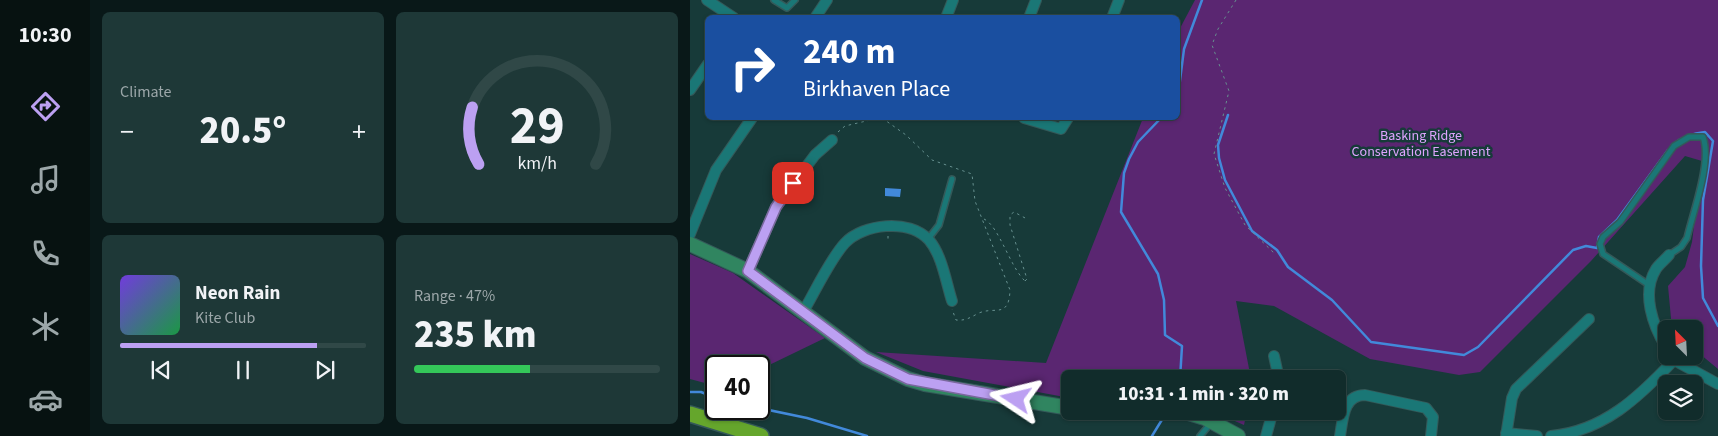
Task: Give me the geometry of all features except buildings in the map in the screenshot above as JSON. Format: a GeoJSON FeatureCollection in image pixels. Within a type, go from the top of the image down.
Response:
{"type":"FeatureCollection","features":[{"type":"Feature","properties":{"kind":"highway"},"geometry":{"type":"LineString","coordinates":[[690,414],[761,436]]}},
{"type":"Feature","properties":{"kind":"street"},"geometry":{"type":"LineString","coordinates":[[707,0],[730,15]]}},
{"type":"Feature","properties":{"kind":"street"},"geometry":{"type":"LineString","coordinates":[[817,15],[827,0]]}},
{"type":"Feature","properties":{"kind":"street"},"geometry":{"type":"LineString","coordinates":[[947,15],[953,0]]}},
{"type":"Feature","properties":{"kind":"street"},"geometry":{"type":"LineString","coordinates":[[1029,15],[1036,0]]}},
{"type":"Feature","properties":{"kind":"street"},"geometry":{"type":"LineString","coordinates":[[1113,15],[1119,0]]}},
{"type":"Feature","properties":{"kind":"street"},"geometry":{"type":"LineString","coordinates":[[690,90],[705,68]]}},
{"type":"Feature","properties":{"kind":"street"},"geometry":{"type":"LineString","coordinates":[[690,234],[716,170],[751,120]]}},
{"type":"Feature","properties":{"kind":"street"},"geometry":{"type":"LineString","coordinates":[[1031,120],[1061,129],[1067,120]]}},
{"type":"Feature","properties":{"kind":"street"},"geometry":{"type":"LineString","coordinates":[[748,271],[776,207],[815,155],[832,140]]}},
{"type":"Feature","properties":{"kind":"street"},"geometry":{"type":"LineString","coordinates":[[803,312],[843,245],[856,233],[882,225],[911,230],[928,239],[937,255],[952,301]]}},
{"type":"Feature","properties":{"kind":"street"},"geometry":{"type":"LineString","coordinates":[[690,244],[748,271],[865,358],[908,379],[1061,406]]}},
{"type":"Feature","properties":{"kind":"street"},"geometry":{"type":"LineString","coordinates":[[1658,332],[1654,324],[1650,305],[1650,285],[1656,268],[1669,255]]}},
{"type":"Feature","properties":{"kind":"street"},"geometry":{"type":"LineString","coordinates":[[1537,436],[1506,435],[1512,398],[1516,389],[1589,319]]}},
{"type":"Feature","properties":{"kind":"street"},"geometry":{"type":"LineString","coordinates":[[1274,356],[1276,370]]}},
{"type":"Feature","properties":{"kind":"street"},"geometry":{"type":"LineString","coordinates":[[1551,436],[1588,428],[1624,409],[1666,365]]}},
{"type":"Feature","properties":{"kind":"street"},"geometry":{"type":"LineString","coordinates":[[1685,365],[1718,384]]}},
{"type":"Feature","properties":{"kind":"street"},"geometry":{"type":"LineString","coordinates":[[1340,436],[1347,403],[1358,395],[1426,408],[1433,417],[1431,436]]}},
{"type":"Feature","properties":{"kind":"street"},"geometry":{"type":"LineString","coordinates":[[1210,420],[1238,436]]}},
{"type":"Feature","properties":{"kind":"street"},"geometry":{"type":"LineString","coordinates":[[1266,436],[1270,420]]}},
{"type":"Feature","properties":{"kind":"lane"},"geometry":{"type":"LineString","coordinates":[[774,0],[787,8],[795,0]]}},
{"type":"Feature","properties":{"kind":"lane"},"geometry":{"type":"LineString","coordinates":[[1650,285],[1603,254],[1600,244],[1603,237],[1620,222],[1674,146],[1689,137],[1703,137],[1706,145],[1705,161],[1686,238],[1681,247],[1669,255]]}},
{"type":"Feature","properties":{"kind":"lane"},"geometry":{"type":"LineString","coordinates":[[928,239],[939,225],[952,179]]}},
{"type":"Feature","properties":{"kind":"lane"},"geometry":{"type":"LineString","coordinates":[[1200,436],[1213,421]]}},
{"type":"Feature","properties":{"kind":"path"},"geometry":{"type":"LineString","coordinates":[[1236,0],[1218,29],[1212,45],[1229,91],[1214,154],[1225,188],[1245,226],[1274,254]]}},
{"type":"Feature","properties":{"kind":"path"},"geometry":{"type":"LineString","coordinates":[[845,126],[872,120]]}},
{"type":"Feature","properties":{"kind":"path"},"geometry":{"type":"LineString","coordinates":[[884,120],[906,135],[932,160],[972,174],[975,201],[1010,290],[1010,299],[1005,308],[996,312],[980,313],[965,320],[956,320],[952,313],[952,301]]}},
{"type":"Feature","properties":{"kind":"path"},"geometry":{"type":"LineString","coordinates":[[982,218],[993,226],[1016,270],[1025,281],[1027,279],[1010,225],[1010,215],[1014,212],[1027,219]]}},
{"type":"Feature","properties":{"kind":"path"},"geometry":{"type":"LineString","coordinates":[[887,233],[888,241]]}},
{"type":"Feature","properties":{"kind":"green space","name":"Basking Ridge Conservation Easement"},"geometry":{"type":"Polygon","coordinates":[[[1195,0],[1718,0],[1718,369],[1703,356],[1703,320],[1671,320],[1668,286],[1685,267],[1692,242],[1702,161],[1685,156],[1591,261],[1480,372],[1459,375],[1370,359],[1274,306],[1236,301],[1249,370],[1061,370],[1061,396],[923,371],[876,352],[1046,363],[1142,120],[1180,120],[1180,28],[1195,0]]]}},
{"type":"Feature","properties":{"kind":"green space"},"geometry":{"type":"Polygon","coordinates":[[[690,254],[733,273],[825,338],[770,365],[770,355],[705,355],[705,383],[690,379],[690,254]]]}},
{"type":"Feature","properties":{"kind":"green space"},"geometry":{"type":"Polygon","coordinates":[[[1233,420],[1245,420],[1244,425],[1233,420]]]}},
{"type":"Feature","properties":{"kind":"water"},"geometry":{"type":"Polygon","coordinates":[[[885,188],[901,189],[900,197],[885,196],[885,188]]]}},
{"type":"Feature","properties":{"kind":"waterway"},"geometry":{"type":"LineString","coordinates":[[1180,80],[1184,49],[1202,0]]}},
{"type":"Feature","properties":{"kind":"waterway"},"geometry":{"type":"LineString","coordinates":[[1228,115],[1218,145],[1219,158],[1225,180],[1252,231],[1277,250],[1288,267],[1332,300],[1371,342],[1464,355],[1478,347],[1573,250],[1586,246],[1597,248],[1599,237],[1617,220],[1668,150]]}},
{"type":"Feature","properties":{"kind":"waterway"},"geometry":{"type":"LineString","coordinates":[[1159,120],[1138,142],[1129,159],[1124,173],[1121,212],[1158,274],[1164,300],[1165,335],[1182,346],[1181,370]]}},
{"type":"Feature","properties":{"kind":"waterway"},"geometry":{"type":"LineString","coordinates":[[1672,145],[1687,136],[1705,132],[1713,141],[1703,200],[1701,266],[1703,298],[1718,326]]}},
{"type":"Feature","properties":{"kind":"waterway"},"geometry":{"type":"LineString","coordinates":[[690,392],[705,394]]}},
{"type":"Feature","properties":{"kind":"waterway"},"geometry":{"type":"LineString","coordinates":[[770,410],[807,418],[867,436]]}},
{"type":"Feature","properties":{"kind":"waterway"},"geometry":{"type":"LineString","coordinates":[[1152,436],[1162,420]]}},
{"type":"Feature","properties":{"kind":"route"},"geometry":{"type":"LineString","coordinates":[[793,183],[776,207],[748,271],[865,358],[885,370],[925,384],[1016,399]]}}]}
